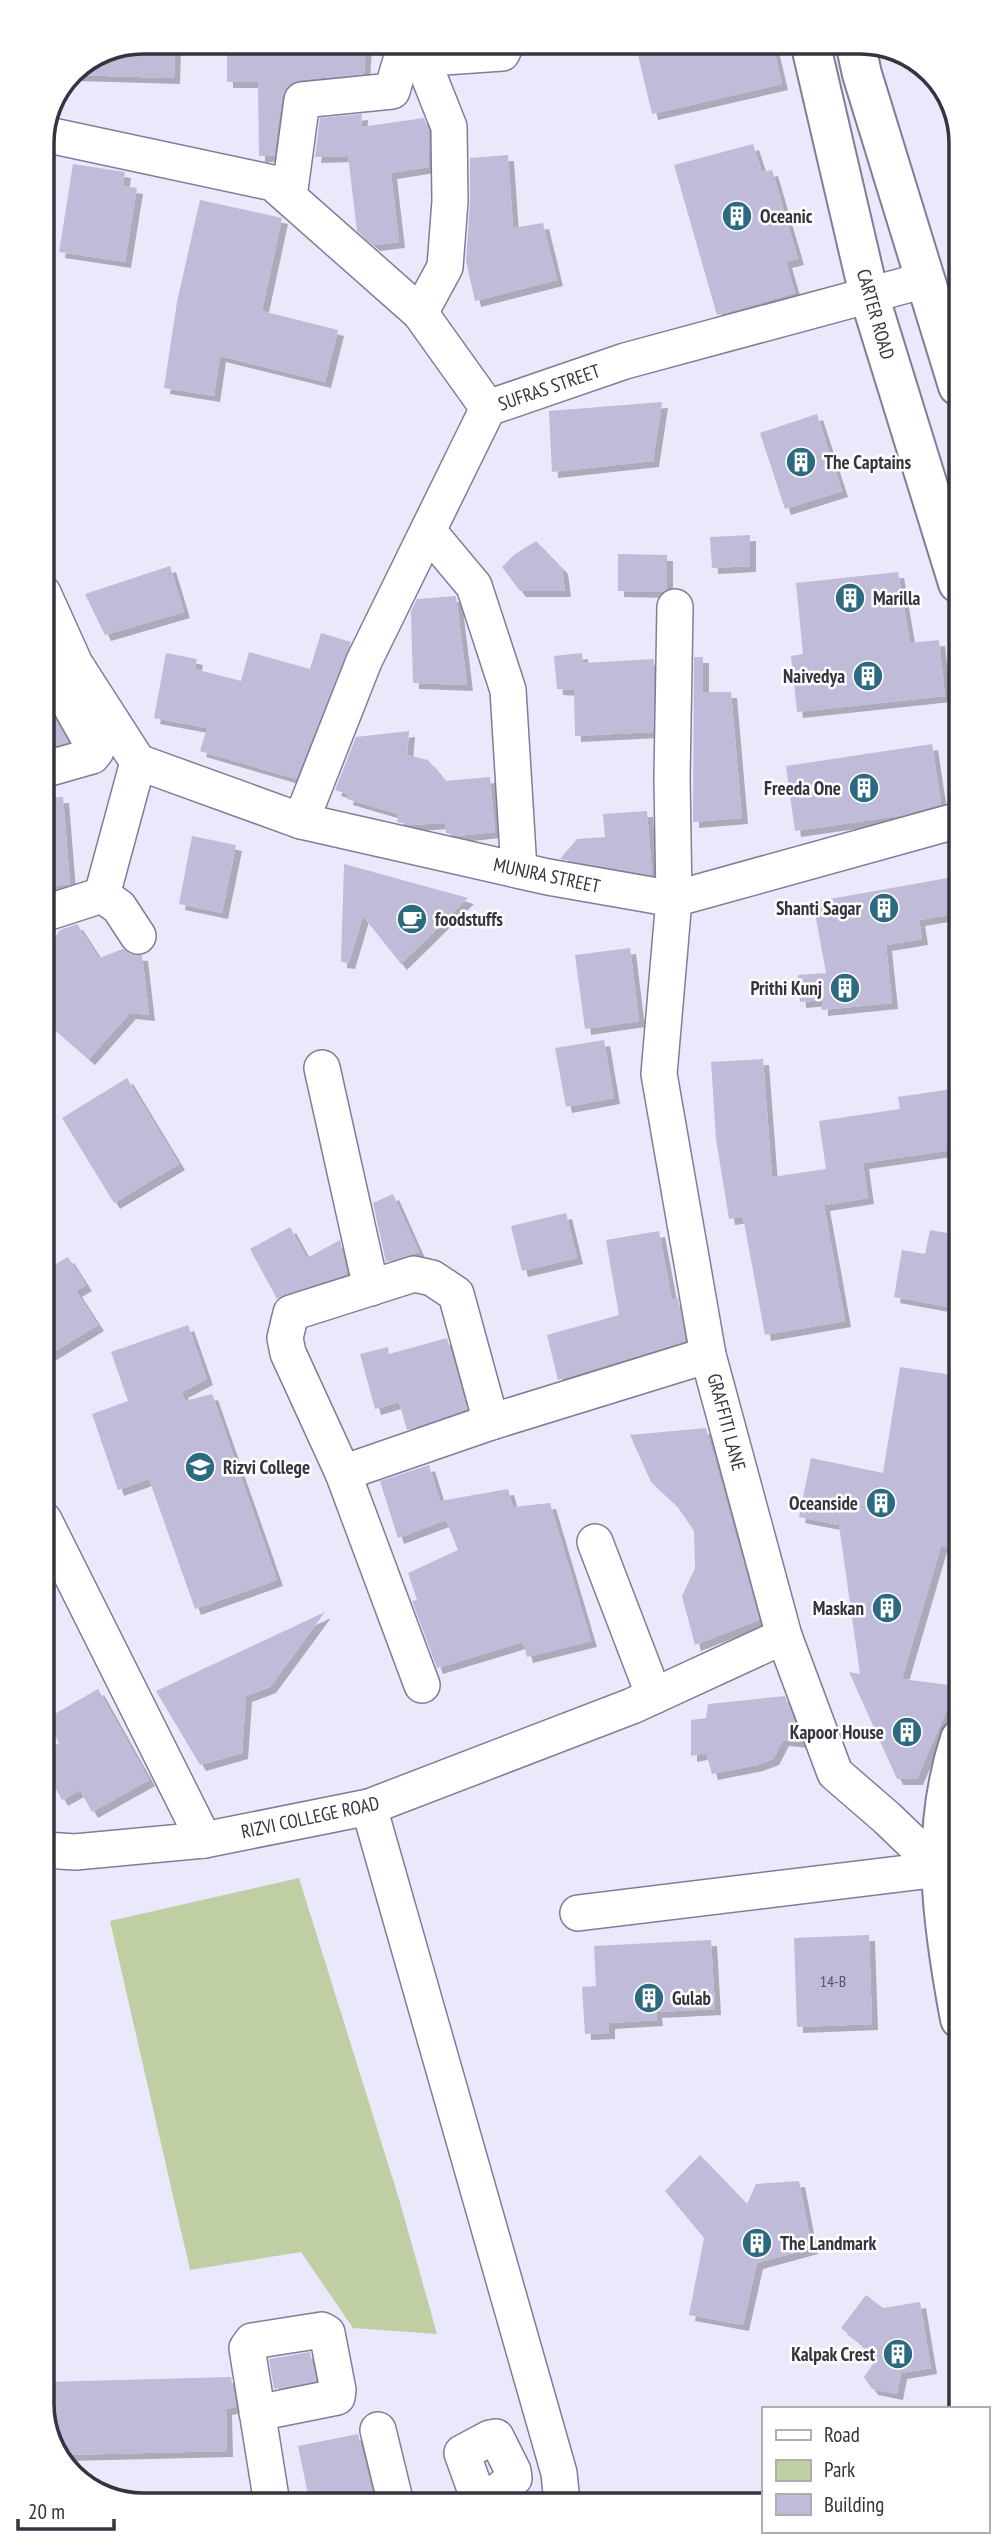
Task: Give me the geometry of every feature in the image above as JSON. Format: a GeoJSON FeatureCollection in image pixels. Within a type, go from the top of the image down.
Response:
{"type":"FeatureCollection","features":[{"type":"Feature","properties":{"kind":"main road","name":"CARTER ROAD"},"geometry":{"type":"LineString","coordinates":[[813,54],[869,295],[949,554]]}},
{"type":"Feature","properties":{"kind":"main road"},"geometry":{"type":"LineString","coordinates":[[858,54],[949,357]]}},
{"type":"Feature","properties":{"kind":"main road"},"geometry":{"type":"LineString","coordinates":[[949,1792],[943,1821],[949,1865]]}},
{"type":"Feature","properties":{"kind":"main road"},"geometry":{"type":"LineString","coordinates":[[949,1897],[949,1958]]}},
{"type":"Feature","properties":{"kind":"street"},"geometry":{"type":"LineString","coordinates":[[289,197],[302,100],[392,91],[401,60],[489,54]]}},
{"type":"Feature","properties":{"kind":"street"},"geometry":{"type":"LineString","coordinates":[[420,313],[445,267],[450,201],[449,127],[422,59]]}},
{"type":"Feature","properties":{"kind":"street"},"geometry":{"type":"LineString","coordinates":[[54,136],[273,183],[420,313],[488,408]]}},
{"type":"Feature","properties":{"kind":"street","name":"SUFRAS STREET"},"geometry":{"type":"LineString","coordinates":[[301,821],[365,660],[488,408],[625,360],[925,280]]}},
{"type":"Feature","properties":{"kind":"street"},"geometry":{"type":"LineString","coordinates":[[428,531],[474,586],[508,690],[519,870]]}},
{"type":"Feature","properties":{"kind":"street","name":"GRAFFITI LANE"},"geometry":{"type":"LineString","coordinates":[[675,607],[672,778],[674,899],[659,1074],[708,1354],[784,1636],[835,1773],[949,1871]]}},
{"type":"Feature","properties":{"kind":"street"},"geometry":{"type":"LineString","coordinates":[[55,660],[120,765],[102,895]]}},
{"type":"Feature","properties":{"kind":"street"},"geometry":{"type":"LineString","coordinates":[[54,768],[92,756],[120,765]]}},
{"type":"Feature","properties":{"kind":"street"},"geometry":{"type":"LineString","coordinates":[[54,789],[120,765]]}},
{"type":"Feature","properties":{"kind":"street","name":"MUNJRA STREET"},"geometry":{"type":"LineString","coordinates":[[120,765],[301,821],[519,870],[674,899],[949,823]]}},
{"type":"Feature","properties":{"kind":"street"},"geometry":{"type":"LineString","coordinates":[[54,910],[102,895]]}},
{"type":"Feature","properties":{"kind":"street"},"geometry":{"type":"LineString","coordinates":[[102,895],[119,907],[138,936]]}},
{"type":"Feature","properties":{"kind":"street"},"geometry":{"type":"LineString","coordinates":[[322,1068],[371,1288]]}},
{"type":"Feature","properties":{"kind":"street"},"geometry":{"type":"LineString","coordinates":[[422,1685],[343,1473],[288,1353],[285,1338],[291,1313],[414,1274],[432,1278],[456,1294],[491,1422]]}},
{"type":"Feature","properties":{"kind":"street"},"geometry":{"type":"LineString","coordinates":[[343,1473],[491,1422],[708,1354]]}},
{"type":"Feature","properties":{"kind":"street"},"geometry":{"type":"LineString","coordinates":[[595,1542],[654,1696]]}},
{"type":"Feature","properties":{"kind":"street"},"geometry":{"type":"LineString","coordinates":[[54,1549],[204,1840]]}},
{"type":"Feature","properties":{"kind":"street","name":"RIZVI COLLEGE ROAD"},"geometry":{"type":"LineString","coordinates":[[54,1851],[75,1852],[204,1840],[369,1807],[654,1696],[784,1636]]}},
{"type":"Feature","properties":{"kind":"street"},"geometry":{"type":"LineString","coordinates":[[369,1807],[559,2473],[561,2493]]}},
{"type":"Feature","properties":{"kind":"street"},"geometry":{"type":"LineString","coordinates":[[578,1913],[949,1872]]}},
{"type":"Feature","properties":{"kind":"street"},"geometry":{"type":"LineString","coordinates":[[257,2413],[270,2493]]}},
{"type":"Feature","properties":{"kind":"street"},"geometry":{"type":"LineString","coordinates":[[378,2430],[393,2493]]}},
{"type":"Feature","properties":{"kind":"green space"},"geometry":{"type":"Polygon","coordinates":[[[299,1878],[399,2199],[437,2334],[353,2328],[301,2252],[190,2270],[110,1921],[299,1878]]]}},
{"type":"Feature","properties":{"kind":"building"},"geometry":{"type":"Polygon","coordinates":[[[175,54],[174,78],[86,75],[115,59],[132,55],[175,54]]]}},
{"type":"Feature","properties":{"kind":"building"},"geometry":{"type":"Polygon","coordinates":[[[227,54],[365,54],[364,74],[291,83],[282,97],[274,156],[259,156],[258,82],[227,82],[227,54]]]}},
{"type":"Feature","properties":{"kind":"building"},"geometry":{"type":"Polygon","coordinates":[[[638,54],[775,54],[782,84],[652,114],[638,54]]]}},
{"type":"Feature","properties":{"kind":"building"},"geometry":{"type":"Polygon","coordinates":[[[362,114],[361,127],[424,118],[429,131],[429,167],[391,173],[399,242],[374,245],[357,231],[348,156],[315,157],[320,118],[362,114]]]}},
{"type":"Feature","properties":{"kind":"building","name":"Oceanic"},"geometry":{"type":"Polygon","coordinates":[[[753,144],[762,172],[772,170],[798,259],[786,262],[795,293],[717,315],[674,165],[753,144]]]}},
{"type":"Feature","properties":{"kind":"building"},"geometry":{"type":"Polygon","coordinates":[[[508,155],[513,228],[543,223],[557,280],[475,301],[466,261],[470,158],[508,155]]]}},
{"type":"Feature","properties":{"kind":"building"},"geometry":{"type":"Polygon","coordinates":[[[73,164],[125,172],[123,186],[137,188],[125,262],[59,252],[73,164]]]}},
{"type":"Feature","properties":{"kind":"building"},"geometry":{"type":"Polygon","coordinates":[[[200,200],[282,218],[262,311],[338,330],[325,382],[220,356],[214,396],[164,388],[177,302],[200,200]]]}},
{"type":"Feature","properties":{"kind":"building"},"geometry":{"type":"Polygon","coordinates":[[[662,402],[653,461],[552,472],[549,411],[662,402]]]}},
{"type":"Feature","properties":{"kind":"building","name":"The Captains"},"geometry":{"type":"Polygon","coordinates":[[[817,414],[842,491],[785,509],[760,433],[817,414]]]}},
{"type":"Feature","properties":{"kind":"building"},"geometry":{"type":"Polygon","coordinates":[[[750,535],[750,566],[712,568],[710,537],[750,535]]]}},
{"type":"Feature","properties":{"kind":"building"},"geometry":{"type":"Polygon","coordinates":[[[536,541],[562,568],[565,591],[520,591],[502,567],[515,554],[536,541]]]}},
{"type":"Feature","properties":{"kind":"building"},"geometry":{"type":"Polygon","coordinates":[[[618,554],[667,555],[667,589],[663,592],[618,591],[618,554]]]}},
{"type":"Feature","properties":{"kind":"building"},"geometry":{"type":"Polygon","coordinates":[[[170,566],[184,612],[105,635],[85,594],[170,566]]]}},
{"type":"Feature","properties":{"kind":"building"},"geometry":{"type":"Polygon","coordinates":[[[898,572],[910,643],[939,640],[945,696],[797,712],[791,656],[803,654],[796,583],[898,572]]]}},
{"type":"Feature","properties":{"kind":"building"},"geometry":{"type":"Polygon","coordinates":[[[456,596],[467,685],[413,683],[411,611],[417,599],[456,596]]]}},
{"type":"Feature","properties":{"kind":"building"},"geometry":{"type":"Polygon","coordinates":[[[321,633],[351,642],[296,779],[200,751],[207,728],[154,718],[166,653],[197,659],[195,669],[241,681],[249,652],[310,669],[321,633]]]}},
{"type":"Feature","properties":{"kind":"building"},"geometry":{"type":"Polygon","coordinates":[[[582,653],[583,663],[654,659],[653,732],[575,736],[574,690],[557,689],[554,656],[582,653]]]}},
{"type":"Feature","properties":{"kind":"building"},"geometry":{"type":"Polygon","coordinates":[[[694,657],[703,657],[703,692],[731,692],[742,818],[693,822],[694,657]]]}},
{"type":"Feature","properties":{"kind":"building"},"geometry":{"type":"Polygon","coordinates":[[[54,717],[68,742],[54,746],[54,717]]]}},
{"type":"Feature","properties":{"kind":"building"},"geometry":{"type":"Polygon","coordinates":[[[409,731],[407,755],[428,760],[445,781],[490,777],[495,832],[457,836],[446,833],[445,823],[410,825],[397,822],[398,814],[347,799],[348,794],[335,790],[356,737],[409,731]]]}},
{"type":"Feature","properties":{"kind":"building","name":"Freeda One"},"geometry":{"type":"Polygon","coordinates":[[[932,744],[941,804],[898,816],[795,831],[786,766],[932,744]]]}},
{"type":"Feature","properties":{"kind":"building"},"geometry":{"type":"Polygon","coordinates":[[[54,797],[63,797],[70,884],[54,886],[54,797]]]}},
{"type":"Feature","properties":{"kind":"building"},"geometry":{"type":"Polygon","coordinates":[[[647,811],[652,875],[560,859],[577,839],[605,837],[603,814],[647,811]]]}},
{"type":"Feature","properties":{"kind":"building"},"geometry":{"type":"Polygon","coordinates":[[[192,836],[236,845],[222,913],[179,904],[192,836]]]}},
{"type":"Feature","properties":{"kind":"building","name":"foodstuffs"},"geometry":{"type":"Polygon","coordinates":[[[344,864],[468,898],[401,964],[363,916],[349,963],[341,962],[344,864]]]}},
{"type":"Feature","properties":{"kind":"building"},"geometry":{"type":"Polygon","coordinates":[[[948,878],[949,883],[949,915],[919,920],[922,939],[886,945],[892,1003],[822,1010],[822,1000],[800,1002],[798,975],[826,973],[813,902],[948,878]]]}},
{"type":"Feature","properties":{"kind":"building"},"geometry":{"type":"Polygon","coordinates":[[[77,924],[99,958],[123,949],[130,954],[142,955],[149,1015],[130,1013],[89,1059],[54,1029],[54,939],[60,930],[77,924]]]}},
{"type":"Feature","properties":{"kind":"building"},"geometry":{"type":"Polygon","coordinates":[[[630,948],[639,1021],[585,1029],[575,955],[630,948]]]}},
{"type":"Feature","properties":{"kind":"building"},"geometry":{"type":"Polygon","coordinates":[[[604,1040],[614,1098],[566,1107],[555,1048],[604,1040]]]}},
{"type":"Feature","properties":{"kind":"building"},"geometry":{"type":"Polygon","coordinates":[[[763,1059],[772,1177],[826,1169],[819,1121],[900,1109],[898,1097],[949,1089],[949,1150],[863,1163],[868,1198],[824,1205],[845,1321],[765,1335],[743,1217],[729,1219],[716,1139],[711,1062],[763,1059]]]}},
{"type":"Feature","properties":{"kind":"building"},"geometry":{"type":"Polygon","coordinates":[[[127,1078],[179,1164],[114,1203],[62,1118],[127,1078]]]}},
{"type":"Feature","properties":{"kind":"building"},"geometry":{"type":"Polygon","coordinates":[[[393,1194],[419,1252],[386,1262],[373,1203],[393,1194]]]}},
{"type":"Feature","properties":{"kind":"building"},"geometry":{"type":"Polygon","coordinates":[[[566,1213],[577,1258],[522,1271],[511,1226],[566,1213]]]}},
{"type":"Feature","properties":{"kind":"building"},"geometry":{"type":"Polygon","coordinates":[[[290,1227],[307,1258],[340,1240],[347,1274],[277,1299],[250,1249],[290,1227]]]}},
{"type":"Feature","properties":{"kind":"building"},"geometry":{"type":"Polygon","coordinates":[[[930,1230],[949,1233],[949,1307],[894,1297],[902,1250],[925,1254],[930,1230]]]}},
{"type":"Feature","properties":{"kind":"building"},"geometry":{"type":"Polygon","coordinates":[[[659,1231],[672,1300],[678,1298],[685,1341],[558,1380],[547,1335],[619,1315],[606,1240],[659,1231]]]}},
{"type":"Feature","properties":{"kind":"building"},"geometry":{"type":"Polygon","coordinates":[[[68,1257],[86,1285],[76,1291],[98,1325],[54,1352],[54,1265],[68,1257]]]}},
{"type":"Feature","properties":{"kind":"building","name":"Rizvi College"},"geometry":{"type":"Polygon","coordinates":[[[188,1325],[207,1379],[182,1392],[185,1401],[212,1394],[277,1580],[195,1609],[149,1479],[118,1490],[92,1414],[128,1401],[111,1352],[188,1325]]]}},
{"type":"Feature","properties":{"kind":"building"},"geometry":{"type":"Polygon","coordinates":[[[447,1338],[467,1409],[407,1430],[399,1402],[375,1409],[360,1354],[388,1347],[389,1354],[447,1338]]]}},
{"type":"Feature","properties":{"kind":"building"},"geometry":{"type":"Polygon","coordinates":[[[900,1367],[949,1374],[949,1548],[941,1546],[902,1679],[949,1685],[949,1705],[917,1779],[897,1779],[849,1672],[860,1674],[839,1525],[799,1517],[811,1458],[883,1473],[900,1367]]]}},
{"type":"Feature","properties":{"kind":"building"},"geometry":{"type":"Polygon","coordinates":[[[706,1428],[759,1620],[695,1645],[682,1596],[695,1568],[694,1531],[677,1506],[651,1482],[630,1435],[706,1428]]]}},
{"type":"Feature","properties":{"kind":"building"},"geometry":{"type":"Polygon","coordinates":[[[429,1465],[440,1501],[508,1489],[513,1507],[550,1503],[591,1641],[527,1657],[523,1642],[437,1668],[412,1601],[417,1600],[408,1573],[458,1550],[446,1520],[398,1538],[380,1481],[429,1465]]]}},
{"type":"Feature","properties":{"kind":"building"},"geometry":{"type":"Polygon","coordinates":[[[325,1612],[270,1687],[246,1696],[242,1753],[200,1765],[156,1691],[325,1612]]]}},
{"type":"Feature","properties":{"kind":"building"},"geometry":{"type":"Polygon","coordinates":[[[98,1689],[149,1780],[92,1812],[80,1790],[62,1800],[54,1785],[54,1746],[59,1743],[54,1734],[54,1714],[98,1689]]]}},
{"type":"Feature","properties":{"kind":"building"},"geometry":{"type":"Polygon","coordinates":[[[785,1696],[802,1742],[783,1740],[773,1759],[712,1774],[706,1753],[691,1756],[691,1720],[706,1718],[708,1704],[785,1696]]]}},
{"type":"Feature","properties":{"kind":"building"},"geometry":{"type":"Polygon","coordinates":[[[869,1935],[872,2024],[797,2027],[794,1938],[869,1935]]]}},
{"type":"Feature","properties":{"kind":"building","name":"Gulab"},"geometry":{"type":"Polygon","coordinates":[[[711,1940],[715,2009],[656,2012],[657,2020],[609,2023],[609,2033],[585,2034],[582,1987],[596,1986],[594,1946],[711,1940]]]}},
{"type":"Feature","properties":{"kind":"building","name":"The Landmark"},"geometry":{"type":"Polygon","coordinates":[[[700,2155],[747,2204],[756,2184],[799,2181],[812,2248],[757,2263],[743,2325],[689,2315],[704,2238],[665,2191],[700,2155]]]}},
{"type":"Feature","properties":{"kind":"building","name":"Kalpak Crest"},"geometry":{"type":"Polygon","coordinates":[[[866,2295],[883,2308],[920,2302],[931,2368],[901,2373],[897,2394],[872,2389],[864,2377],[873,2364],[861,2344],[841,2328],[866,2295]]]}},
{"type":"Feature","properties":{"kind":"building"},"geometry":{"type":"Polygon","coordinates":[[[310,2352],[316,2381],[274,2389],[269,2359],[310,2352]]]}},
{"type":"Feature","properties":{"kind":"building"},"geometry":{"type":"Polygon","coordinates":[[[231,2377],[236,2407],[226,2409],[227,2451],[70,2455],[63,2443],[55,2415],[54,2382],[231,2377]]]}},
{"type":"Feature","properties":{"kind":"building"},"geometry":{"type":"Polygon","coordinates":[[[358,2434],[372,2493],[308,2493],[298,2446],[358,2434]]]}},
{"type":"Feature","properties":{"kind":"place","name":"Oceanic"},"geometry":{"type":"Point","coordinates":[737,216]}},
{"type":"Feature","properties":{"kind":"place","name":"The Captains"},"geometry":{"type":"Point","coordinates":[801,462]}},
{"type":"Feature","properties":{"kind":"place","name":"Marilla"},"geometry":{"type":"Point","coordinates":[850,598]}},
{"type":"Feature","properties":{"kind":"place","name":"Naivedya"},"geometry":{"type":"Point","coordinates":[868,676]}},
{"type":"Feature","properties":{"kind":"place","name":"Freeda One"},"geometry":{"type":"Point","coordinates":[864,788]}},
{"type":"Feature","properties":{"kind":"place","name":"Shanti Sagar"},"geometry":{"type":"Point","coordinates":[884,908]}},
{"type":"Feature","properties":{"kind":"place","name":"foodstuffs"},"geometry":{"type":"Point","coordinates":[412,919]}},
{"type":"Feature","properties":{"kind":"place","name":"Prithi Kunj"},"geometry":{"type":"Point","coordinates":[845,988]}},
{"type":"Feature","properties":{"kind":"place","name":"Rizvi College"},"geometry":{"type":"Point","coordinates":[200,1467]}},
{"type":"Feature","properties":{"kind":"place","name":"Oceanside"},"geometry":{"type":"Point","coordinates":[881,1503]}},
{"type":"Feature","properties":{"kind":"place","name":"Maskan"},"geometry":{"type":"Point","coordinates":[887,1608]}},
{"type":"Feature","properties":{"kind":"place","name":"Kapoor House"},"geometry":{"type":"Point","coordinates":[907,1732]}},
{"type":"Feature","properties":{"kind":"place","name":"Gulab"},"geometry":{"type":"Point","coordinates":[649,1998]}},
{"type":"Feature","properties":{"kind":"place","name":"The Landmark"},"geometry":{"type":"Point","coordinates":[757,2243]}},
{"type":"Feature","properties":{"kind":"place","name":"Kalpak Crest"},"geometry":{"type":"Point","coordinates":[898,2354]}}]}
